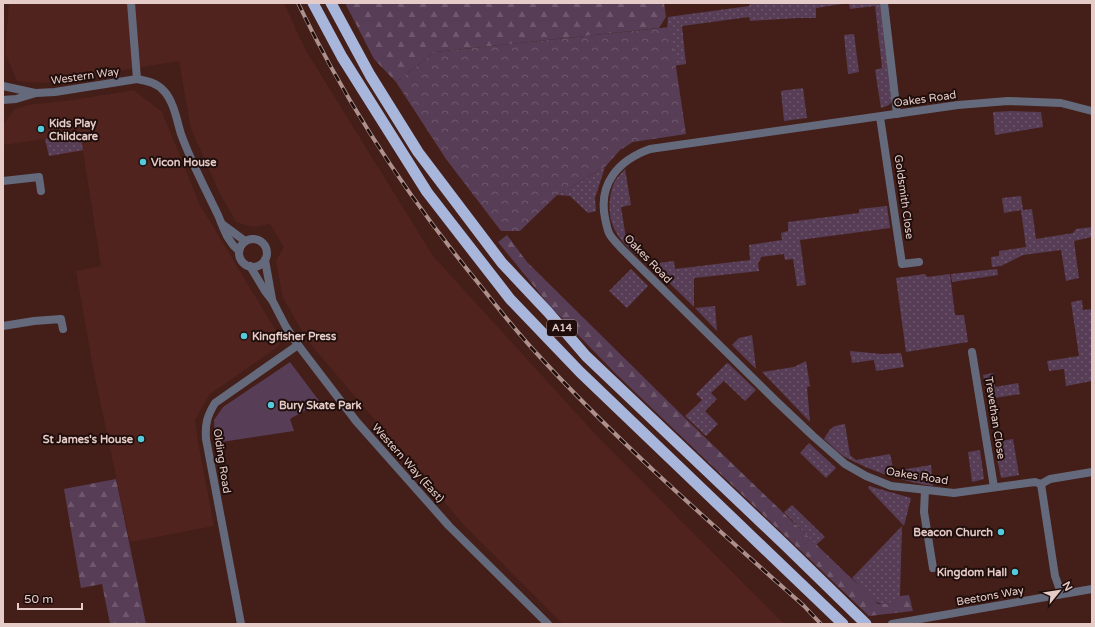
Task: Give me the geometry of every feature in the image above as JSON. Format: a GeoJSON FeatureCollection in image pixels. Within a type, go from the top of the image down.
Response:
{"type":"FeatureCollection","features":[{"type":"Feature","properties":{"kind":"highway","name":"A14"},"geometry":{"type":"LineString","coordinates":[[313,3],[342,57],[427,192],[510,298],[580,372],[843,624]]}},
{"type":"Feature","properties":{"kind":"highway","name":"A14"},"geometry":{"type":"LineString","coordinates":[[331,3],[370,75],[418,152],[502,262],[586,356],[866,624]]}},
{"type":"Feature","properties":{"kind":"street"},"geometry":{"type":"LineString","coordinates":[[130,3],[137,79],[149,81],[158,85],[166,93],[172,105],[191,160],[224,231],[232,246],[239,251]]}},
{"type":"Feature","properties":{"kind":"street"},"geometry":{"type":"LineString","coordinates":[[884,3],[897,114]]}},
{"type":"Feature","properties":{"kind":"street","name":"Western Way"},"geometry":{"type":"LineString","coordinates":[[3,100],[16,99],[36,93],[55,92],[137,79]]}},
{"type":"Feature","properties":{"kind":"street","name":"Western Way"},"geometry":{"type":"LineString","coordinates":[[3,86],[36,93]]}},
{"type":"Feature","properties":{"kind":"street","name":"Oakes Road"},"geometry":{"type":"LineString","coordinates":[[1041,484],[1035,482],[954,493],[891,486],[877,481],[845,464],[830,452],[775,400],[621,248],[609,233],[604,213],[606,190],[612,175],[623,162],[638,153],[650,149],[958,105],[1008,101],[1061,103],[1092,111]]}},
{"type":"Feature","properties":{"kind":"street","name":"Goldsmith Close"},"geometry":{"type":"LineString","coordinates":[[880,117],[902,264],[919,262]]}},
{"type":"Feature","properties":{"kind":"street"},"geometry":{"type":"LineString","coordinates":[[3,181],[39,177],[41,191]]}},
{"type":"Feature","properties":{"kind":"street"},"geometry":{"type":"LineString","coordinates":[[222,224],[245,241]]}},
{"type":"Feature","properties":{"kind":"street"},"geometry":{"type":"LineString","coordinates":[[254,239],[263,243],[267,252],[265,260],[258,265],[250,266],[242,261],[239,251],[240,247],[245,241],[254,239]]}},
{"type":"Feature","properties":{"kind":"street","name":"Western Way (East)"},"geometry":{"type":"LineString","coordinates":[[265,260],[272,300]]}},
{"type":"Feature","properties":{"kind":"street","name":"Western Way (East)"},"geometry":{"type":"LineString","coordinates":[[250,266],[298,345],[356,421],[462,540],[548,624]]}},
{"type":"Feature","properties":{"kind":"street"},"geometry":{"type":"LineString","coordinates":[[3,326],[34,321],[61,319],[63,329]]}},
{"type":"Feature","properties":{"kind":"street","name":"Olding Road"},"geometry":{"type":"LineString","coordinates":[[241,624],[206,439],[206,424],[215,403],[298,345]]}},
{"type":"Feature","properties":{"kind":"street","name":"Trevethan Close"},"geometry":{"type":"LineString","coordinates":[[972,352],[994,487]]}},
{"type":"Feature","properties":{"kind":"street"},"geometry":{"type":"LineString","coordinates":[[1061,593],[1055,576],[1041,484],[1050,479],[1092,472]]}},
{"type":"Feature","properties":{"kind":"street"},"geometry":{"type":"LineString","coordinates":[[925,490],[924,512],[933,568]]}},
{"type":"Feature","properties":{"kind":"street","name":"Beetons Way"},"geometry":{"type":"LineString","coordinates":[[892,624],[1061,593],[1092,589]]}},
{"type":"Feature","properties":{"kind":"shaded area"},"geometry":{"type":"Polygon","coordinates":[[[9,3],[284,3],[305,49],[433,256],[597,436],[784,624],[563,624],[462,523],[308,341],[283,298],[276,260],[284,247],[270,224],[253,227],[236,222],[220,194],[191,129],[179,61],[44,83],[17,81],[5,53],[9,3]]]}},
{"type":"Feature","properties":{"kind":"shaded area"},"geometry":{"type":"Polygon","coordinates":[[[134,90],[162,112],[200,205],[281,339],[279,346],[209,395],[195,420],[214,526],[130,542],[93,368],[76,271],[101,266],[83,151],[49,156],[45,139],[3,145],[3,124],[15,109],[28,105],[73,100],[134,90]]]}},
{"type":"Feature","properties":{"kind":"green space"},"geometry":{"type":"Polygon","coordinates":[[[345,3],[664,3],[666,17],[659,28],[435,52],[396,82],[374,59],[345,3]]]}},
{"type":"Feature","properties":{"kind":"green space"},"geometry":{"type":"Polygon","coordinates":[[[753,3],[849,3],[816,8],[816,18],[750,21],[749,17],[682,26],[686,64],[673,66],[667,29],[668,17],[749,6],[753,3]]]}},
{"type":"Feature","properties":{"kind":"green space"},"geometry":{"type":"Polygon","coordinates":[[[849,3],[881,3],[894,97],[886,107],[881,108],[875,70],[882,68],[875,6],[850,9],[849,3]]]}},
{"type":"Feature","properties":{"kind":"green space"},"geometry":{"type":"Polygon","coordinates":[[[670,27],[686,134],[633,142],[620,150],[605,167],[557,195],[520,231],[501,231],[446,159],[396,82],[435,52],[670,27]]]}},
{"type":"Feature","properties":{"kind":"green space"},"geometry":{"type":"Polygon","coordinates":[[[854,34],[859,72],[848,74],[844,35],[854,34]]]}},
{"type":"Feature","properties":{"kind":"green space"},"geometry":{"type":"Polygon","coordinates":[[[803,88],[807,118],[784,121],[781,91],[803,88]]]}},
{"type":"Feature","properties":{"kind":"green space"},"geometry":{"type":"Polygon","coordinates":[[[993,112],[1041,112],[1043,127],[995,135],[993,112]]]}},
{"type":"Feature","properties":{"kind":"green space"},"geometry":{"type":"Polygon","coordinates":[[[80,134],[83,150],[49,156],[45,139],[80,134]]]}},
{"type":"Feature","properties":{"kind":"green space"},"geometry":{"type":"Polygon","coordinates":[[[605,167],[595,198],[596,211],[588,213],[570,196],[557,195],[605,167]]]}},
{"type":"Feature","properties":{"kind":"green space"},"geometry":{"type":"Polygon","coordinates":[[[625,169],[631,205],[621,207],[626,238],[636,237],[638,253],[636,254],[629,248],[615,230],[610,215],[609,207],[612,187],[616,179],[625,169]]]}},
{"type":"Feature","properties":{"kind":"green space"},"geometry":{"type":"Polygon","coordinates":[[[1021,196],[1023,210],[1032,209],[1036,239],[1073,233],[1076,229],[1092,227],[1092,237],[1074,241],[1079,278],[1066,281],[1061,250],[1023,255],[1001,266],[992,267],[991,257],[999,256],[999,251],[1026,247],[1021,210],[1004,213],[1002,198],[1021,196]]]}},
{"type":"Feature","properties":{"kind":"green space"},"geometry":{"type":"Polygon","coordinates":[[[887,206],[890,228],[800,240],[806,285],[797,286],[793,259],[785,260],[784,254],[761,257],[760,261],[758,262],[759,271],[694,278],[694,307],[650,264],[674,261],[675,269],[750,260],[749,245],[782,240],[781,233],[788,231],[788,222],[859,213],[859,209],[887,206]]]}},
{"type":"Feature","properties":{"kind":"green space"},"geometry":{"type":"Polygon","coordinates":[[[507,235],[527,262],[686,419],[878,604],[888,604],[900,596],[909,595],[913,611],[869,616],[615,373],[550,306],[498,242],[507,235]]]}},
{"type":"Feature","properties":{"kind":"green space"},"geometry":{"type":"Polygon","coordinates":[[[631,269],[648,286],[627,308],[609,291],[631,269]]]}},
{"type":"Feature","properties":{"kind":"green space"},"geometry":{"type":"Polygon","coordinates":[[[997,269],[998,275],[952,282],[951,274],[997,269]]]}},
{"type":"Feature","properties":{"kind":"green space"},"geometry":{"type":"Polygon","coordinates":[[[925,274],[927,277],[950,274],[955,315],[964,315],[968,342],[906,352],[896,278],[925,274]]]}},
{"type":"Feature","properties":{"kind":"green space"},"geometry":{"type":"Polygon","coordinates":[[[1082,300],[1083,310],[1092,309],[1092,381],[1066,386],[1064,369],[1049,371],[1047,361],[1079,356],[1071,302],[1082,300]]]}},
{"type":"Feature","properties":{"kind":"green space"},"geometry":{"type":"Polygon","coordinates":[[[715,306],[717,331],[695,308],[715,306]]]}},
{"type":"Feature","properties":{"kind":"green space"},"geometry":{"type":"Polygon","coordinates":[[[752,335],[756,369],[732,345],[739,338],[752,335]]]}},
{"type":"Feature","properties":{"kind":"green space"},"geometry":{"type":"Polygon","coordinates":[[[850,351],[882,354],[901,353],[904,367],[876,371],[874,360],[852,363],[850,351]]]}},
{"type":"Feature","properties":{"kind":"green space"},"geometry":{"type":"Polygon","coordinates":[[[806,361],[810,386],[807,387],[810,422],[762,372],[794,367],[806,361]]]}},
{"type":"Feature","properties":{"kind":"green space","name":"Bury Skate Park"},"geometry":{"type":"Polygon","coordinates":[[[290,362],[320,402],[290,419],[294,431],[215,443],[214,420],[223,407],[290,362]]]}},
{"type":"Feature","properties":{"kind":"green space"},"geometry":{"type":"Polygon","coordinates":[[[727,363],[756,390],[745,401],[724,381],[711,393],[717,399],[705,411],[718,424],[706,436],[685,416],[702,400],[696,394],[727,363]]]}},
{"type":"Feature","properties":{"kind":"green space"},"geometry":{"type":"Polygon","coordinates":[[[993,373],[995,387],[1018,383],[1020,394],[988,399],[983,375],[993,373]]]}},
{"type":"Feature","properties":{"kind":"green space"},"geometry":{"type":"Polygon","coordinates":[[[845,424],[850,455],[856,460],[890,454],[894,471],[931,465],[933,486],[888,475],[866,467],[842,455],[824,439],[832,428],[845,424]]]}},
{"type":"Feature","properties":{"kind":"green space"},"geometry":{"type":"Polygon","coordinates":[[[1013,439],[1019,475],[1001,478],[994,442],[1013,439]]]}},
{"type":"Feature","properties":{"kind":"green space"},"geometry":{"type":"Polygon","coordinates":[[[809,443],[836,468],[826,478],[800,453],[809,443]]]}},
{"type":"Feature","properties":{"kind":"green space"},"geometry":{"type":"Polygon","coordinates":[[[980,450],[984,479],[972,482],[968,452],[980,450]]]}},
{"type":"Feature","properties":{"kind":"green space"},"geometry":{"type":"Polygon","coordinates":[[[116,479],[146,624],[110,624],[102,584],[81,588],[64,489],[116,479]]]}},
{"type":"Feature","properties":{"kind":"green space"},"geometry":{"type":"Polygon","coordinates":[[[869,486],[911,498],[904,526],[868,488],[869,486]]]}},
{"type":"Feature","properties":{"kind":"green space"},"geometry":{"type":"Polygon","coordinates":[[[792,505],[825,537],[816,545],[784,512],[792,505]]]}},
{"type":"Feature","properties":{"kind":"green space"},"geometry":{"type":"Polygon","coordinates":[[[902,526],[900,596],[890,603],[882,604],[872,599],[852,578],[902,526]]]}},
{"type":"Feature","properties":{"kind":"railway"},"geometry":{"type":"LineString","coordinates":[[298,3],[337,78],[380,149],[427,217],[516,330],[571,390],[636,454],[804,606],[821,624]]}},
{"type":"Feature","properties":{"kind":"place","name":"Kids Play Childcare"},"geometry":{"type":"Point","coordinates":[41,129]}},
{"type":"Feature","properties":{"kind":"place","name":"Vicon House"},"geometry":{"type":"Point","coordinates":[143,162]}},
{"type":"Feature","properties":{"kind":"place","name":"Kingfisher Press"},"geometry":{"type":"Point","coordinates":[244,336]}},
{"type":"Feature","properties":{"kind":"place","name":"Bury Skate Park"},"geometry":{"type":"Point","coordinates":[271,405]}},
{"type":"Feature","properties":{"kind":"place","name":"St James's House"},"geometry":{"type":"Point","coordinates":[141,439]}},
{"type":"Feature","properties":{"kind":"place","name":"Beacon Church"},"geometry":{"type":"Point","coordinates":[1001,532]}},
{"type":"Feature","properties":{"kind":"place","name":"Kingdom Hall"},"geometry":{"type":"Point","coordinates":[1015,572]}}]}
